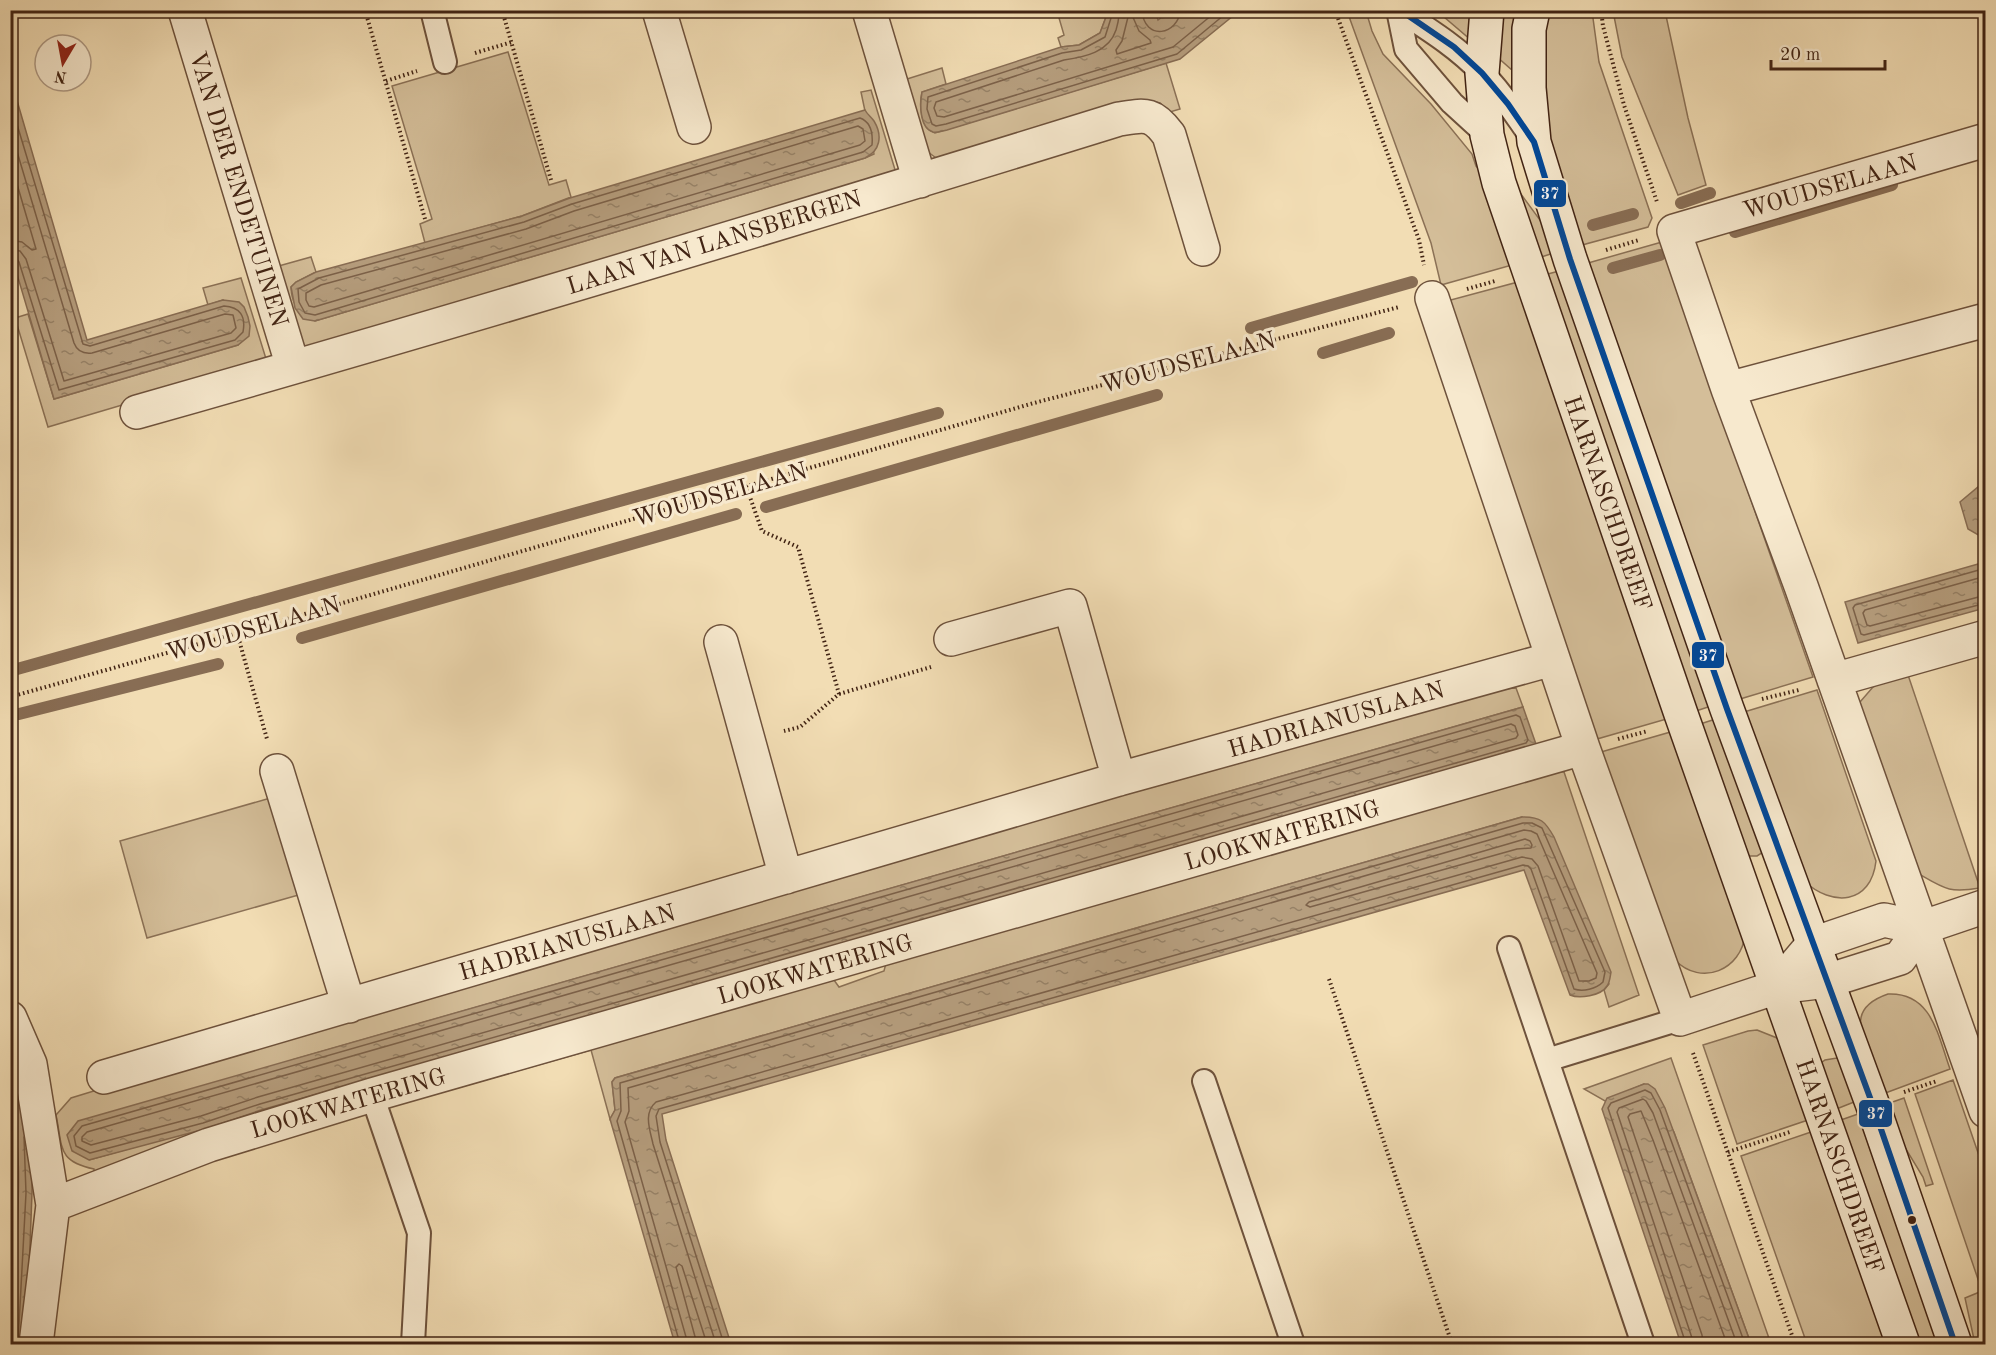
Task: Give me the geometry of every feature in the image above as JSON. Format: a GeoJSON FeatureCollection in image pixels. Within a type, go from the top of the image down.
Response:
{"type":"FeatureCollection","features":[{"type":"Feature","properties":{"kind":"street","name":"VAN DER ENDETUINEN"},"geometry":{"type":"LineString","coordinates":[[185,10],[293,368]]}},
{"type":"Feature","properties":{"kind":"street"},"geometry":{"type":"LineString","coordinates":[[659,10],[694,127]]}},
{"type":"Feature","properties":{"kind":"street"},"geometry":{"type":"LineString","coordinates":[[869,10],[920,181]]}},
{"type":"Feature","properties":{"kind":"street","name":"HARNASCHDREEF"},"geometry":{"type":"LineString","coordinates":[[1487,10],[1482,72],[1487,135],[1493,163],[1528,272],[1903,1344]]}},
{"type":"Feature","properties":{"kind":"street","name":"HARNASCHDREEF"},"geometry":{"type":"LineString","coordinates":[[1533,10],[1529,28],[1528,88],[1534,142],[1570,260],[1727,709],[1872,1104],[1955,1344]]}},
{"type":"Feature","properties":{"kind":"street","name":"LAAN VAN LANSBERGEN"},"geometry":{"type":"LineString","coordinates":[[137,412],[293,368],[920,181],[1119,119],[1145,116],[1160,122],[1169,135],[1203,249]]}},
{"type":"Feature","properties":{"kind":"street","name":"WOUDSELAAN"},"geometry":{"type":"LineString","coordinates":[[1674,231],[1986,140]]}},
{"type":"Feature","properties":{"kind":"street"},"geometry":{"type":"LineString","coordinates":[[1674,231],[1985,1110]]}},
{"type":"Feature","properties":{"kind":"street"},"geometry":{"type":"LineString","coordinates":[[1432,298],[1552,659],[1680,1019],[1777,987],[1827,981],[1900,958],[1921,928]]}},
{"type":"Feature","properties":{"kind":"street"},"geometry":{"type":"LineString","coordinates":[[1728,389],[1986,320]]}},
{"type":"Feature","properties":{"kind":"street"},"geometry":{"type":"LineString","coordinates":[[951,639],[1070,606],[1119,779]]}},
{"type":"Feature","properties":{"kind":"street"},"geometry":{"type":"LineString","coordinates":[[1834,680],[1986,637]]}},
{"type":"Feature","properties":{"kind":"street"},"geometry":{"type":"LineString","coordinates":[[721,642],[786,877]]}},
{"type":"Feature","properties":{"kind":"street","name":"HADRIANUSLAAN"},"geometry":{"type":"LineString","coordinates":[[105,1077],[1119,779],[1552,659]]}},
{"type":"Feature","properties":{"kind":"street","name":"LOOKWATERING"},"geometry":{"type":"LineString","coordinates":[[53,1205],[209,1145],[372,1095],[1583,748]]}},
{"type":"Feature","properties":{"kind":"street"},"geometry":{"type":"LineString","coordinates":[[277,771],[349,1006]]}},
{"type":"Feature","properties":{"kind":"street"},"geometry":{"type":"LineString","coordinates":[[1777,987],[1814,944],[1884,920],[1921,928],[1986,906]]}},
{"type":"Feature","properties":{"kind":"street"},"geometry":{"type":"LineString","coordinates":[[10,1018],[30,1064],[53,1205],[36,1344]]}},
{"type":"Feature","properties":{"kind":"lane"},"geometry":{"type":"LineString","coordinates":[[432,10],[445,62]]}},
{"type":"Feature","properties":{"kind":"lane"},"geometry":{"type":"LineString","coordinates":[[1398,10],[1454,47],[1482,72],[1534,142]]}},
{"type":"Feature","properties":{"kind":"lane"},"geometry":{"type":"LineString","coordinates":[[1398,10],[1406,49],[1452,103],[1487,135]]}},
{"type":"Feature","properties":{"kind":"lane"},"geometry":{"type":"LineString","coordinates":[[1509,948],[1643,1344]]}},
{"type":"Feature","properties":{"kind":"lane"},"geometry":{"type":"LineString","coordinates":[[1547,1060],[1680,1019]]}},
{"type":"Feature","properties":{"kind":"lane"},"geometry":{"type":"LineString","coordinates":[[1204,1081],[1293,1344]]}},
{"type":"Feature","properties":{"kind":"lane"},"geometry":{"type":"LineString","coordinates":[[372,1095],[419,1233],[413,1344]]}},
{"type":"Feature","properties":{"kind":"path"},"geometry":{"type":"LineString","coordinates":[[365,10],[425,219]]}},
{"type":"Feature","properties":{"kind":"path"},"geometry":{"type":"LineString","coordinates":[[502,10],[551,180]]}},
{"type":"Feature","properties":{"kind":"path"},"geometry":{"type":"LineString","coordinates":[[1335,10],[1419,240],[1432,298]]}},
{"type":"Feature","properties":{"kind":"path"},"geometry":{"type":"LineString","coordinates":[[1601,10],[1603,26],[1624,105],[1662,216],[1674,231]]}},
{"type":"Feature","properties":{"kind":"path","name":"WOUDSELAAN"},"geometry":{"type":"LineString","coordinates":[[10,696],[237,633],[1034,403],[1432,298]]}},
{"type":"Feature","properties":{"kind":"path"},"geometry":{"type":"LineString","coordinates":[[746,486],[762,531],[798,547],[839,694]]}},
{"type":"Feature","properties":{"kind":"path"},"geometry":{"type":"LineString","coordinates":[[237,633],[277,771]]}},
{"type":"Feature","properties":{"kind":"path"},"geometry":{"type":"LineString","coordinates":[[748,741],[800,727],[839,694],[943,664],[951,639]]}},
{"type":"Feature","properties":{"kind":"path"},"geometry":{"type":"LineString","coordinates":[[1329,979],[1452,1344]]}},
{"type":"Feature","properties":{"kind":"path"},"geometry":{"type":"LineString","coordinates":[[1680,1019],[1795,1344]]}},
{"type":"Feature","properties":{"kind":"shaded area"},"geometry":{"type":"Polygon","coordinates":[[[1057,11],[1102,11],[1106,17],[1100,33],[1079,45],[1061,47],[1058,38],[1064,35],[1057,11]]]}},
{"type":"Feature","properties":{"kind":"shaded area"},"geometry":{"type":"Polygon","coordinates":[[[1347,11],[1366,11],[1383,54],[1431,104],[1472,154],[1476,166],[1484,174],[1512,265],[1441,285],[1431,243],[1347,11]]]}},
{"type":"Feature","properties":{"kind":"shaded area"},"geometry":{"type":"Polygon","coordinates":[[[1437,11],[1475,11],[1471,40],[1437,11]]]}},
{"type":"Feature","properties":{"kind":"shaded area"},"geometry":{"type":"Polygon","coordinates":[[[1500,11],[1522,11],[1518,72],[1512,70],[1496,56],[1500,11]]]}},
{"type":"Feature","properties":{"kind":"shaded area"},"geometry":{"type":"Polygon","coordinates":[[[1548,11],[1592,11],[1599,62],[1652,218],[1648,227],[1582,245],[1547,128],[1543,44],[1548,11]]]}},
{"type":"Feature","properties":{"kind":"shaded area"},"geometry":{"type":"Polygon","coordinates":[[[1613,11],[1665,11],[1688,118],[1706,185],[1678,195],[1622,57],[1613,11]]]}},
{"type":"Feature","properties":{"kind":"shaded area"},"geometry":{"type":"Polygon","coordinates":[[[508,52],[549,185],[566,180],[571,197],[522,216],[425,243],[420,224],[432,219],[392,86],[508,52]]]}},
{"type":"Feature","properties":{"kind":"shaded area"},"geometry":{"type":"Polygon","coordinates":[[[1166,63],[1180,109],[1170,112],[1160,103],[1147,100],[939,160],[928,152],[907,79],[942,68],[946,84],[922,92],[921,97],[924,121],[926,126],[935,133],[1166,63]]]}},
{"type":"Feature","properties":{"kind":"shaded area"},"geometry":{"type":"Polygon","coordinates":[[[871,90],[896,173],[309,348],[303,345],[275,267],[311,257],[316,272],[291,287],[295,304],[315,321],[865,158],[874,154],[861,92],[871,90]]]}},
{"type":"Feature","properties":{"kind":"shaded area"},"geometry":{"type":"Polygon","coordinates":[[[1518,190],[1551,235],[1557,252],[1538,258],[1518,190]]]}},
{"type":"Feature","properties":{"kind":"shaded area"},"geometry":{"type":"Polygon","coordinates":[[[1669,240],[1681,300],[1813,677],[1740,699],[1588,263],[1669,240]]]}},
{"type":"Feature","properties":{"kind":"shaded area"},"geometry":{"type":"Polygon","coordinates":[[[1563,270],[1714,705],[1696,711],[1544,275],[1563,270]]]}},
{"type":"Feature","properties":{"kind":"shaded area"},"geometry":{"type":"Polygon","coordinates":[[[241,278],[267,362],[48,427],[15,318],[28,314],[54,399],[238,345],[223,300],[208,305],[203,288],[241,278]]]}},
{"type":"Feature","properties":{"kind":"shaded area"},"geometry":{"type":"Polygon","coordinates":[[[1518,282],[1670,718],[1597,739],[1447,301],[1518,282]]]}},
{"type":"Feature","properties":{"kind":"shaded area"},"geometry":{"type":"Polygon","coordinates":[[[1905,666],[1980,888],[1954,890],[1919,874],[1862,723],[1860,702],[1873,687],[1905,666]]]}},
{"type":"Feature","properties":{"kind":"shaded area"},"geometry":{"type":"Polygon","coordinates":[[[1516,688],[1523,707],[292,1060],[89,1160],[427,1064],[94,1173],[94,1169],[73,1162],[61,1144],[56,1115],[71,1098],[107,1087],[107,1084],[1488,690],[1516,688]]]}},
{"type":"Feature","properties":{"kind":"shaded area"},"geometry":{"type":"Polygon","coordinates":[[[1817,690],[1876,861],[1873,876],[1867,886],[1858,894],[1849,897],[1838,898],[1826,895],[1804,881],[1744,712],[1817,690]]]}},
{"type":"Feature","properties":{"kind":"shaded area"},"geometry":{"type":"Polygon","coordinates":[[[1719,718],[1765,851],[1757,856],[1746,856],[1700,724],[1719,718]]]}},
{"type":"Feature","properties":{"kind":"shaded area"},"geometry":{"type":"Polygon","coordinates":[[[1674,731],[1745,934],[1742,947],[1736,957],[1719,971],[1708,973],[1685,968],[1675,960],[1601,752],[1674,731]]]}},
{"type":"Feature","properties":{"kind":"shaded area"},"geometry":{"type":"Polygon","coordinates":[[[1559,771],[1564,772],[1639,995],[1609,1007],[1604,990],[1609,984],[1522,817],[615,1078],[612,1082],[615,1110],[610,1119],[591,1050],[422,1098],[430,1088],[834,980],[839,987],[884,971],[886,963],[1559,771]]]}},
{"type":"Feature","properties":{"kind":"shaded area"},"geometry":{"type":"Polygon","coordinates":[[[274,797],[302,894],[147,938],[120,841],[274,797]]]}},
{"type":"Feature","properties":{"kind":"shaded area"},"geometry":{"type":"Polygon","coordinates":[[[1888,994],[1903,995],[1915,1000],[1924,1008],[1937,1030],[1950,1069],[1880,1095],[1860,1025],[1864,1011],[1869,1004],[1888,994]]]}},
{"type":"Feature","properties":{"kind":"shaded area"},"geometry":{"type":"Polygon","coordinates":[[[1757,1030],[1777,1038],[1787,1049],[1811,1119],[1737,1144],[1703,1045],[1757,1030]]]}},
{"type":"Feature","properties":{"kind":"shaded area"},"geometry":{"type":"Polygon","coordinates":[[[1671,1058],[1771,1344],[1751,1344],[1674,1132],[1644,1084],[1605,1101],[1584,1089],[1671,1058]]]}},
{"type":"Feature","properties":{"kind":"shaded area"},"geometry":{"type":"Polygon","coordinates":[[[1837,1058],[1840,1060],[1854,1102],[1834,1110],[1821,1063],[1837,1058]]]}},
{"type":"Feature","properties":{"kind":"shaded area"},"geometry":{"type":"Polygon","coordinates":[[[1953,1080],[1985,1173],[1985,1344],[1975,1344],[1965,1298],[1982,1291],[1915,1094],[1953,1080]]]}},
{"type":"Feature","properties":{"kind":"shaded area"},"geometry":{"type":"Polygon","coordinates":[[[1904,1098],[1933,1184],[1926,1186],[1923,1177],[1890,1123],[1884,1105],[1904,1098]]]}},
{"type":"Feature","properties":{"kind":"shaded area"},"geometry":{"type":"Polygon","coordinates":[[[1858,1114],[1938,1344],[1916,1344],[1838,1121],[1858,1114]]]}},
{"type":"Feature","properties":{"kind":"shaded area"},"geometry":{"type":"Polygon","coordinates":[[[1814,1131],[1887,1344],[1807,1344],[1741,1156],[1814,1131]]]}},
{"type":"Feature","properties":{"kind":"water"},"geometry":{"type":"Polygon","coordinates":[[[1102,11],[1155,11],[1158,20],[1170,11],[1239,11],[1180,59],[944,131],[933,132],[925,126],[921,108],[922,92],[1061,47],[1079,45],[1100,33],[1106,17],[1102,11]]]}},
{"type":"Feature","properties":{"kind":"water"},"geometry":{"type":"Polygon","coordinates":[[[11,80],[87,340],[223,300],[239,302],[244,307],[250,326],[249,336],[238,345],[54,399],[11,254],[11,80]]]}},
{"type":"Feature","properties":{"kind":"water"},"geometry":{"type":"Polygon","coordinates":[[[865,110],[874,121],[879,137],[877,147],[865,158],[315,321],[303,319],[295,308],[291,287],[316,272],[522,216],[570,198],[865,110]]]}},
{"type":"Feature","properties":{"kind":"water"},"geometry":{"type":"Polygon","coordinates":[[[1985,484],[1985,534],[1980,536],[1968,529],[1960,502],[1985,484]]]}},
{"type":"Feature","properties":{"kind":"water"},"geometry":{"type":"Polygon","coordinates":[[[1985,562],[1985,608],[1858,643],[1845,602],[1985,562]]]}},
{"type":"Feature","properties":{"kind":"water"},"geometry":{"type":"Polygon","coordinates":[[[1523,707],[1537,747],[261,1110],[205,1129],[89,1160],[72,1151],[67,1135],[78,1121],[1523,707]]]}},
{"type":"Feature","properties":{"kind":"water"},"geometry":{"type":"Polygon","coordinates":[[[1522,817],[1542,821],[1554,837],[1611,972],[1607,986],[1600,992],[1584,997],[1570,995],[1524,870],[662,1114],[666,1140],[731,1344],[675,1344],[610,1119],[615,1110],[612,1082],[615,1078],[1522,817]]]}},
{"type":"Feature","properties":{"kind":"water"},"geometry":{"type":"Polygon","coordinates":[[[10,1049],[32,1157],[28,1298],[23,1344],[10,1344],[10,1049]]]}},
{"type":"Feature","properties":{"kind":"water"},"geometry":{"type":"Polygon","coordinates":[[[1644,1084],[1655,1089],[1665,1108],[1751,1344],[1681,1344],[1602,1109],[1607,1098],[1644,1084]]]}},
{"type":"Feature","properties":{"kind":"waterway"},"geometry":{"type":"LineString","coordinates":[[1735,232],[1892,185]]}},
{"type":"Feature","properties":{"kind":"waterway"},"geometry":{"type":"LineString","coordinates":[[1681,203],[1710,193]]}},
{"type":"Feature","properties":{"kind":"waterway"},"geometry":{"type":"LineString","coordinates":[[1593,225],[1633,214]]}},
{"type":"Feature","properties":{"kind":"waterway"},"geometry":{"type":"LineString","coordinates":[[1613,268],[1660,255]]}},
{"type":"Feature","properties":{"kind":"waterway"},"geometry":{"type":"LineString","coordinates":[[1251,328],[1412,282]]}},
{"type":"Feature","properties":{"kind":"waterway"},"geometry":{"type":"LineString","coordinates":[[1323,353],[1389,333]]}},
{"type":"Feature","properties":{"kind":"waterway"},"geometry":{"type":"LineString","coordinates":[[766,507],[1157,395]]}},
{"type":"Feature","properties":{"kind":"waterway"},"geometry":{"type":"LineString","coordinates":[[10,671],[938,413]]}},
{"type":"Feature","properties":{"kind":"waterway"},"geometry":{"type":"LineString","coordinates":[[302,638],[736,514]]}},
{"type":"Feature","properties":{"kind":"waterway"},"geometry":{"type":"LineString","coordinates":[[19,714],[218,664]]}},
{"type":"Feature","properties":{"kind":"transit line","name":"37"},"geometry":{"type":"LineString","coordinates":[[1400,10],[1454,47],[1482,73],[1508,104],[1534,142],[1570,259],[1727,709],[1872,1103],[1955,1344]]}}]}
